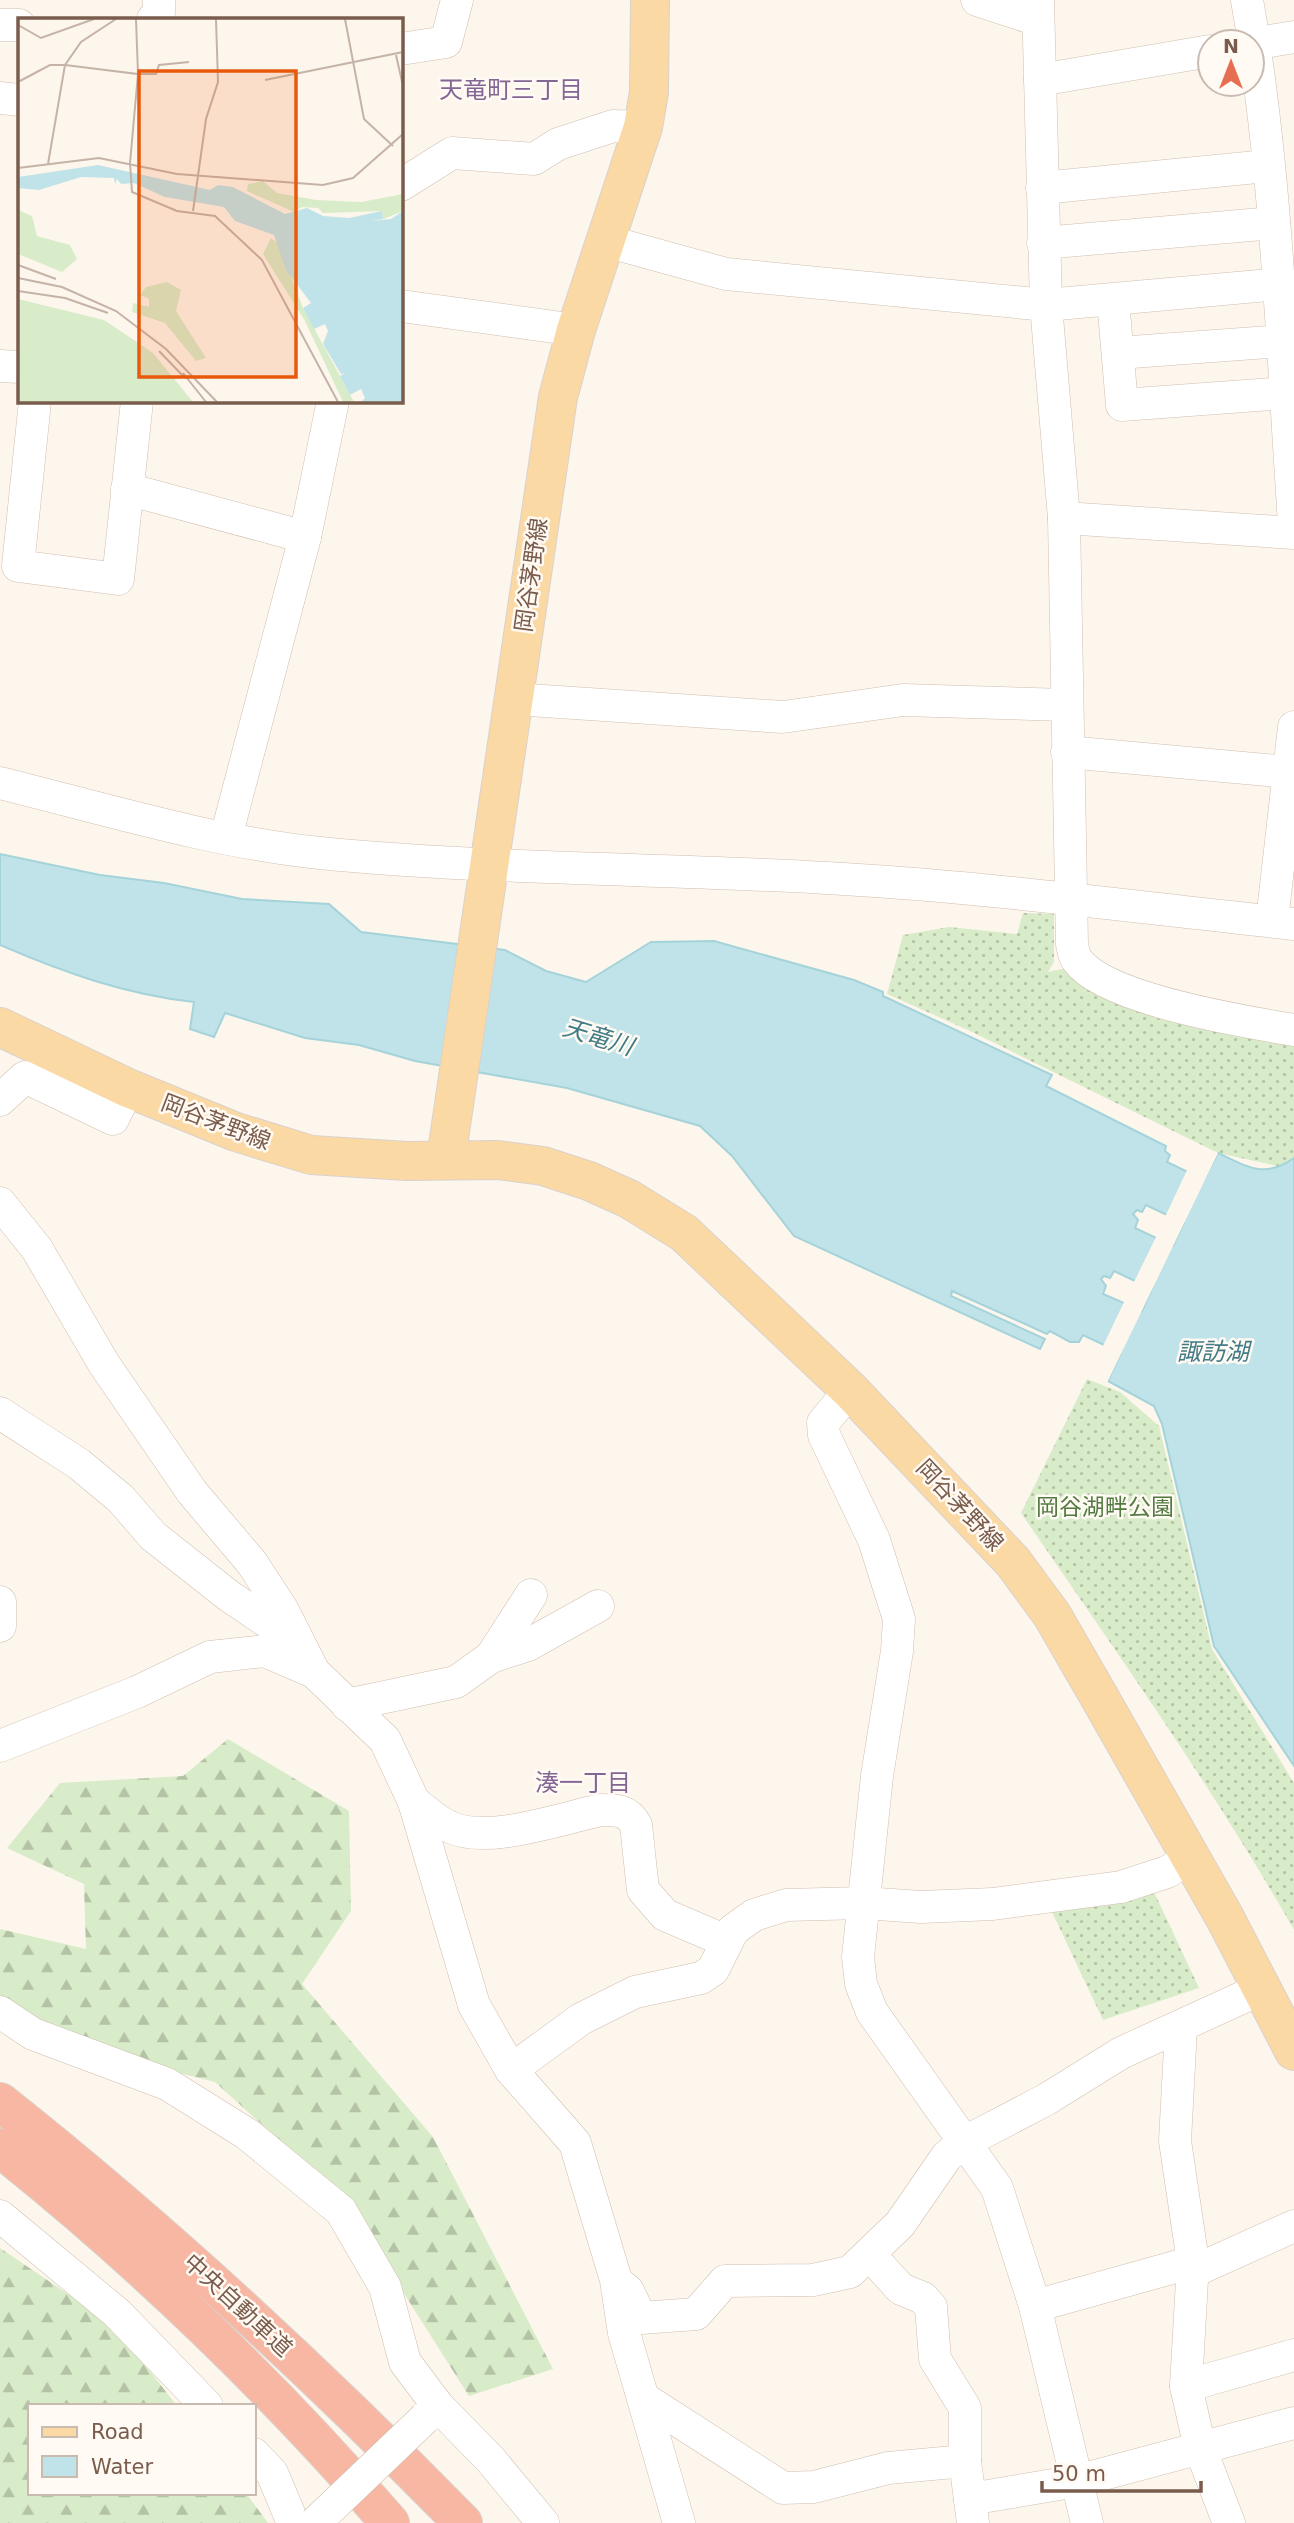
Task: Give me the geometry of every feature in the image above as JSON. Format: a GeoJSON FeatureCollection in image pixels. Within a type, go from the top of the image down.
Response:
{"type":"FeatureCollection","features":[{"type":"Feature","properties":{"kind":"highway"},"geometry":{"type":"LineString","coordinates":[[0,2079],[141,2193],[229,2272],[294,2339],[360,2418]]}},
{"type":"Feature","properties":{"kind":"highway","name":"中央自動車道"},"geometry":{"type":"LineString","coordinates":[[0,2102],[156,2230],[360,2418],[463,2523]]}},
{"type":"Feature","properties":{"kind":"highway","name":"中央自動車道"},"geometry":{"type":"LineString","coordinates":[[0,2148],[121,2248],[199,2318],[327,2452],[390,2523]]}},
{"type":"Feature","properties":{"kind":"highway"},"geometry":{"type":"LineString","coordinates":[[0,2168],[117,2264],[193,2333],[375,2523]]}},
{"type":"Feature","properties":{"kind":"main road","name":"岡谷茅野線"},"geometry":{"type":"LineString","coordinates":[[447,1145],[558,397],[576,330],[643,127],[649,92],[650,0]]}},
{"type":"Feature","properties":{"kind":"main road","name":"岡谷茅野線"},"geometry":{"type":"LineString","coordinates":[[0,1027],[128,1088],[236,1132],[310,1155],[407,1161],[447,1145],[498,1160],[543,1166],[589,1181],[629,1199],[684,1233],[850,1390],[1013,1562],[1052,1615],[1190,1858],[1294,2051]]}},
{"type":"Feature","properties":{"kind":"street"},"geometry":{"type":"LineString","coordinates":[[154,18],[159,13],[159,0]]}},
{"type":"Feature","properties":{"kind":"street"},"geometry":{"type":"LineString","coordinates":[[402,49],[446,42],[457,0]]}},
{"type":"Feature","properties":{"kind":"street"},"geometry":{"type":"LineString","coordinates":[[977,0],[1038,10],[1046,305],[1064,518],[1067,752],[1073,900],[1072,944],[1075,958],[1089,971],[1126,989],[1183,1008],[1294,1030]]}},
{"type":"Feature","properties":{"kind":"street"},"geometry":{"type":"LineString","coordinates":[[1247,0],[1251,28]]}},
{"type":"Feature","properties":{"kind":"street"},"geometry":{"type":"LineString","coordinates":[[0,25],[18,25]]}},
{"type":"Feature","properties":{"kind":"street"},"geometry":{"type":"LineString","coordinates":[[1266,42],[1294,37]]}},
{"type":"Feature","properties":{"kind":"street"},"geometry":{"type":"LineString","coordinates":[[1040,80],[1196,53]]}},
{"type":"Feature","properties":{"kind":"street"},"geometry":{"type":"LineString","coordinates":[[1260,98],[1280,284],[1294,523]]}},
{"type":"Feature","properties":{"kind":"street"},"geometry":{"type":"LineString","coordinates":[[0,99],[18,100]]}},
{"type":"Feature","properties":{"kind":"street"},"geometry":{"type":"LineString","coordinates":[[402,184],[452,153],[534,159],[558,145],[613,126],[643,127]]}},
{"type":"Feature","properties":{"kind":"street"},"geometry":{"type":"LineString","coordinates":[[1042,188],[1268,166]]}},
{"type":"Feature","properties":{"kind":"street"},"geometry":{"type":"LineString","coordinates":[[1043,243],[1273,223]]}},
{"type":"Feature","properties":{"kind":"street"},"geometry":{"type":"LineString","coordinates":[[606,241],[726,274],[1046,305],[1280,284]]}},
{"type":"Feature","properties":{"kind":"street"},"geometry":{"type":"LineString","coordinates":[[1113,300],[1122,405],[1285,393]]}},
{"type":"Feature","properties":{"kind":"street"},"geometry":{"type":"LineString","coordinates":[[402,306],[576,330]]}},
{"type":"Feature","properties":{"kind":"street"},"geometry":{"type":"LineString","coordinates":[[1118,353],[1283,341]]}},
{"type":"Feature","properties":{"kind":"street"},"geometry":{"type":"LineString","coordinates":[[0,366],[18,366]]}},
{"type":"Feature","properties":{"kind":"street"},"geometry":{"type":"LineString","coordinates":[[35,402],[9,561],[118,579],[136,402]]}},
{"type":"Feature","properties":{"kind":"street"},"geometry":{"type":"LineString","coordinates":[[226,836],[304,537],[324,403]]}},
{"type":"Feature","properties":{"kind":"street"},"geometry":{"type":"LineString","coordinates":[[127,489],[304,537]]}},
{"type":"Feature","properties":{"kind":"street"},"geometry":{"type":"LineString","coordinates":[[1064,518],[1294,533]]}},
{"type":"Feature","properties":{"kind":"street"},"geometry":{"type":"LineString","coordinates":[[514,698],[783,717],[903,700],[1066,705]]}},
{"type":"Feature","properties":{"kind":"street"},"geometry":{"type":"LineString","coordinates":[[0,783],[226,836],[487,876],[845,879],[1283,923],[1289,772],[1294,727]]}},
{"type":"Feature","properties":{"kind":"street"},"geometry":{"type":"LineString","coordinates":[[1067,752],[1289,772]]}},
{"type":"Feature","properties":{"kind":"street"},"geometry":{"type":"LineString","coordinates":[[0,1100],[25,1077],[113,1119],[128,1088]]}},
{"type":"Feature","properties":{"kind":"street"},"geometry":{"type":"LineString","coordinates":[[0,1203],[37,1249],[104,1364],[192,1492],[252,1563],[314,1672],[385,1740],[414,1802],[474,2005],[511,2070],[575,2143],[616,2280],[624,2333],[646,2400],[647,2416],[676,2502],[679,2523]]}},
{"type":"Feature","properties":{"kind":"street"},"geometry":{"type":"LineString","coordinates":[[850,1390],[823,1423],[824,1435],[874,1540],[899,1619],[863,1903],[858,1957],[861,1984],[872,2012],[997,2188],[1035,2306],[1087,2523]]}},
{"type":"Feature","properties":{"kind":"street"},"geometry":{"type":"LineString","coordinates":[[0,1413],[79,1464],[121,1499],[153,1536],[229,1596],[300,1644]]}},
{"type":"Feature","properties":{"kind":"street"},"geometry":{"type":"LineString","coordinates":[[491,1657],[531,1595]]}},
{"type":"Feature","properties":{"kind":"street"},"geometry":{"type":"LineString","coordinates":[[0,1602],[0,1626]]}},
{"type":"Feature","properties":{"kind":"street"},"geometry":{"type":"LineString","coordinates":[[347,1705],[456,1682],[491,1657],[528,1645],[598,1606]]}},
{"type":"Feature","properties":{"kind":"street"},"geometry":{"type":"LineString","coordinates":[[0,1746],[137,1692],[210,1657],[265,1651],[314,1672]]}},
{"type":"Feature","properties":{"kind":"street"},"geometry":{"type":"LineString","coordinates":[[414,1802],[450,1827],[468,1833],[495,1832],[601,1810],[618,1810],[631,1815],[636,1825],[643,1890],[665,1915],[726,1941]]}},
{"type":"Feature","properties":{"kind":"street"},"geometry":{"type":"LineString","coordinates":[[511,2070],[581,2019],[625,1997],[658,1985],[701,1978],[713,1970],[733,1930],[754,1915],[786,1905],[863,1903],[921,1907],[993,1904],[1121,1886],[1167,1872],[1190,1858]]}},
{"type":"Feature","properties":{"kind":"street"},"geometry":{"type":"LineString","coordinates":[[616,2280],[628,2291],[641,2318],[696,2314],[725,2281],[813,2280],[850,2272],[900,2224],[947,2156],[965,2142],[1047,2099],[1121,2053],[1262,1989]]}},
{"type":"Feature","properties":{"kind":"street"},"geometry":{"type":"LineString","coordinates":[[0,2012],[33,2034],[167,2084],[247,2134],[341,2211],[385,2287],[405,2362],[432,2412],[490,2459],[543,2523]]}},
{"type":"Feature","properties":{"kind":"street"},"geometry":{"type":"LineString","coordinates":[[1181,2028],[1175,2141],[1192,2267],[1186,2386],[1200,2448],[1229,2523]]}},
{"type":"Feature","properties":{"kind":"street"},"geometry":{"type":"LineString","coordinates":[[0,2217],[117,2313],[205,2404]]}},
{"type":"Feature","properties":{"kind":"street"},"geometry":{"type":"LineString","coordinates":[[1035,2306],[1192,2267],[1294,2225]]}},
{"type":"Feature","properties":{"kind":"street"},"geometry":{"type":"LineString","coordinates":[[870,2255],[901,2289],[923,2298],[931,2307],[935,2359],[965,2409],[965,2461],[971,2511],[1294,2423]]}},
{"type":"Feature","properties":{"kind":"street"},"geometry":{"type":"LineString","coordinates":[[1186,2386],[1294,2355]]}},
{"type":"Feature","properties":{"kind":"street"},"geometry":{"type":"LineString","coordinates":[[646,2400],[783,2488],[814,2487],[888,2468],[965,2461]]}},
{"type":"Feature","properties":{"kind":"street"},"geometry":{"type":"LineString","coordinates":[[315,2523],[432,2412]]}},
{"type":"Feature","properties":{"kind":"street"},"geometry":{"type":"LineString","coordinates":[[256,2456],[272,2473],[293,2523]]}},
{"type":"Feature","properties":{"kind":"green space"},"geometry":{"type":"Polygon","coordinates":[[[1023,913],[1054,914],[1054,962],[1048,972],[1062,969],[1294,1042],[1294,1158],[1282,1167],[1218,1153],[970,1031],[887,994],[903,935],[949,927],[1017,934],[1023,913]]]}},
{"type":"Feature","properties":{"kind":"green space","name":"岡谷湖畔公園"},"geometry":{"type":"Polygon","coordinates":[[[1087,1379],[1120,1392],[1159,1426],[1212,1649],[1294,1783],[1294,1930],[1196,1771],[1021,1513],[1087,1379]]]}},
{"type":"Feature","properties":{"kind":"green space"},"geometry":{"type":"Polygon","coordinates":[[[228,1739],[349,1811],[351,1911],[302,1984],[433,2137],[553,2369],[469,2396],[344,2199],[215,2082],[131,2061],[0,2011],[0,1929],[86,1949],[84,1884],[7,1848],[60,1783],[183,1776],[228,1739]]]}},
{"type":"Feature","properties":{"kind":"green space"},"geometry":{"type":"Polygon","coordinates":[[[1154,1892],[1199,1988],[1103,2020],[1052,1912],[1154,1892]]]}},
{"type":"Feature","properties":{"kind":"green space"},"geometry":{"type":"Polygon","coordinates":[[[0,2248],[115,2326],[175,2404],[28,2404],[28,2495],[247,2495],[268,2523],[0,2523],[0,2248]]]}},
{"type":"Feature","properties":{"kind":"water"},"geometry":{"type":"Polygon","coordinates":[[[0,854],[100,875],[164,883],[242,899],[329,904],[361,932],[505,950],[546,971],[586,982],[651,942],[714,941],[854,980],[883,992],[883,996],[1052,1075],[1046,1086],[1166,1146],[1165,1151],[1170,1155],[1167,1162],[1204,1180],[1218,1153],[1256,1169],[1274,1168],[1294,1158],[1294,1766],[1214,1646],[1162,1424],[1154,1406],[1108,1381],[1121,1353],[1083,1335],[1079,1342],[1070,1342],[1050,1331],[1047,1334],[952,1291],[951,1296],[1045,1339],[1040,1349],[794,1236],[732,1156],[700,1126],[567,1088],[415,1061],[359,1045],[305,1038],[225,1013],[214,1037],[190,1029],[194,1002],[144,994],[95,981],[0,945],[0,854]],[[1146,1205],[1142,1212],[1137,1210],[1133,1214],[1138,1220],[1135,1228],[1173,1246],[1184,1223],[1146,1205]],[[1114,1271],[1110,1278],[1104,1276],[1101,1279],[1106,1286],[1103,1294],[1142,1311],[1152,1289],[1114,1271]]]}},
{"type":"Feature","properties":{"kind":"pier"},"geometry":{"type":"Polygon","coordinates":[[[1215,1151],[1218,1153],[1106,1385],[1105,1380],[1117,1355],[1102,1348],[1125,1300],[1140,1307],[1148,1291],[1133,1284],[1157,1235],[1171,1242],[1180,1224],[1165,1217],[1188,1168],[1203,1175],[1215,1151]]]}},
{"type":"Feature","properties":{"kind":"district","name":"天竜町三丁目"},"geometry":{"type":"Point","coordinates":[511,90]}},
{"type":"Feature","properties":{"kind":"district","name":"湊一丁目"},"geometry":{"type":"Point","coordinates":[583,1783]}},
{"type":"Feature","properties":{"kind":"water label","name":"天竜川"},"geometry":{"type":"Point","coordinates":[598,1037]}},
{"type":"Feature","properties":{"kind":"water label","name":"諏訪湖"},"geometry":{"type":"Point","coordinates":[1213,1352]}}]}
